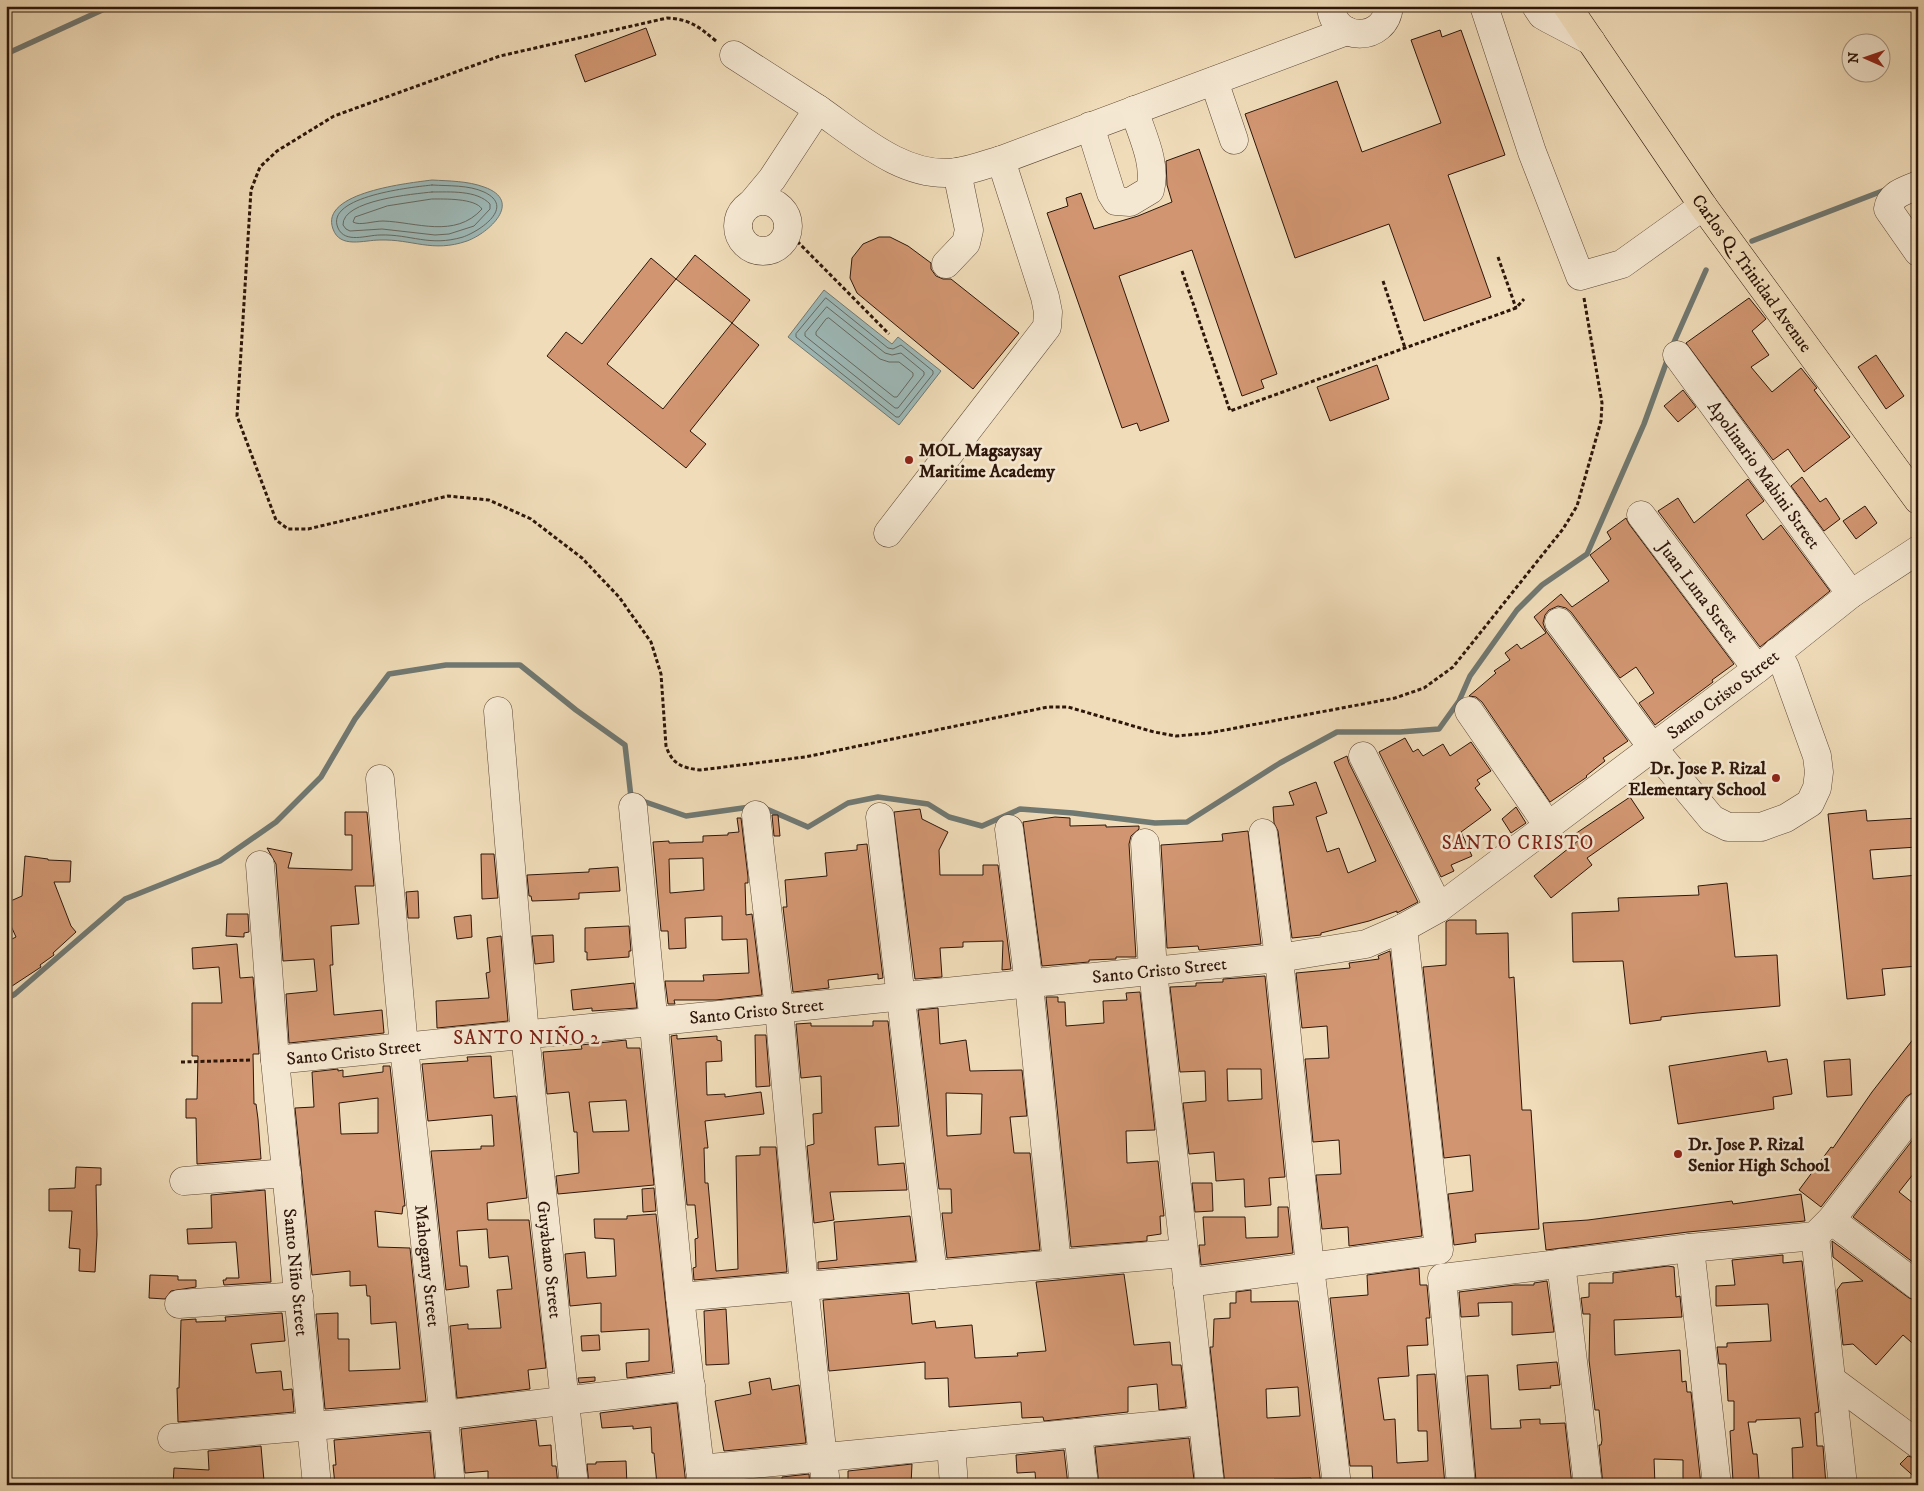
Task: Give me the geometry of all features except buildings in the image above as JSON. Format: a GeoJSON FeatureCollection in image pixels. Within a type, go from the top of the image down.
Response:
{"type":"FeatureCollection","features":[{"type":"Feature","properties":{"kind":"main road","name":"Carlos Q. Trinidad Avenue"},"geometry":{"type":"LineString","coordinates":[[1567,6],[1703,206],[1918,500]]}},
{"type":"Feature","properties":{"kind":"street"},"geometry":{"type":"LineString","coordinates":[[1331,6],[1335,19],[1340,26],[1347,31],[1364,34],[1372,31],[1385,20],[1389,6]]}},
{"type":"Feature","properties":{"kind":"street"},"geometry":{"type":"LineString","coordinates":[[1484,6],[1532,152],[1580,276],[1622,264],[1703,206]]}},
{"type":"Feature","properties":{"kind":"street","name":"Carlos Q. Trinidad Avenue"},"geometry":{"type":"LineString","coordinates":[[1536,6],[1542,15],[1591,41]]}},
{"type":"Feature","properties":{"kind":"street"},"geometry":{"type":"LineString","coordinates":[[734,55],[873,149],[922,170],[957,172],[1001,160],[1347,31]]}},
{"type":"Feature","properties":{"kind":"street"},"geometry":{"type":"LineString","coordinates":[[1214,81],[1234,140]]}},
{"type":"Feature","properties":{"kind":"street"},"geometry":{"type":"LineString","coordinates":[[766,195],[786,215],[789,223],[788,232],[779,246],[772,250],[755,250],[742,239],[738,223],[745,208],[766,195],[818,110]]}},
{"type":"Feature","properties":{"kind":"street"},"geometry":{"type":"LineString","coordinates":[[1090,126],[1111,193],[1116,201],[1130,202],[1150,190],[1153,179],[1152,167],[1134,110]]}},
{"type":"Feature","properties":{"kind":"street"},"geometry":{"type":"LineString","coordinates":[[888,533],[1047,327],[1048,312],[1045,297],[1001,160]]}},
{"type":"Feature","properties":{"kind":"street"},"geometry":{"type":"LineString","coordinates":[[946,264],[966,243],[969,230],[957,172]]}},
{"type":"Feature","properties":{"kind":"street"},"geometry":{"type":"LineString","coordinates":[[1918,185],[1895,195],[1890,200],[1888,209],[1918,252]]}},
{"type":"Feature","properties":{"kind":"street","name":"Apolinario Mabini Street"},"geometry":{"type":"LineString","coordinates":[[1677,355],[1850,594]]}},
{"type":"Feature","properties":{"kind":"street","name":"Juan Luna Street"},"geometry":{"type":"LineString","coordinates":[[1641,516],[1757,670]]}},
{"type":"Feature","properties":{"kind":"street","name":"Santo Cristo Street"},"geometry":{"type":"LineString","coordinates":[[275,1060],[1279,958],[1366,944],[1403,928],[1439,908],[1757,670],[1850,594],[1918,550]]}},
{"type":"Feature","properties":{"kind":"street"},"geometry":{"type":"LineString","coordinates":[[1559,622],[1652,747],[1712,819],[1728,827],[1761,827],[1786,818],[1810,803],[1817,788],[1819,772],[1817,756],[1785,667],[1777,652]]}},
{"type":"Feature","properties":{"kind":"street","name":"Guyabano Street"},"geometry":{"type":"LineString","coordinates":[[498,711],[525,1035],[574,1485]]}},
{"type":"Feature","properties":{"kind":"street"},"geometry":{"type":"LineString","coordinates":[[1469,712],[1549,827]]}},
{"type":"Feature","properties":{"kind":"street"},"geometry":{"type":"LineString","coordinates":[[1363,756],[1439,908]]}},
{"type":"Feature","properties":{"kind":"street","name":"Mahogany Street"},"geometry":{"type":"LineString","coordinates":[[380,779],[404,1047],[451,1485]]}},
{"type":"Feature","properties":{"kind":"street"},"geometry":{"type":"LineString","coordinates":[[633,807],[680,1297],[701,1477],[822,1456],[1203,1421]]}},
{"type":"Feature","properties":{"kind":"street"},"geometry":{"type":"LineString","coordinates":[[756,815],[779,1009],[804,1286],[826,1485]]}},
{"type":"Feature","properties":{"kind":"street"},"geometry":{"type":"LineString","coordinates":[[880,817],[933,1275]]}},
{"type":"Feature","properties":{"kind":"street"},"geometry":{"type":"LineString","coordinates":[[1009,829],[1029,984],[1057,1264]]}},
{"type":"Feature","properties":{"kind":"street"},"geometry":{"type":"LineString","coordinates":[[1263,833],[1279,958],[1310,1266],[1337,1485]]}},
{"type":"Feature","properties":{"kind":"street"},"geometry":{"type":"LineString","coordinates":[[1145,843],[1153,971],[1210,1485]]}},
{"type":"Feature","properties":{"kind":"street","name":"Santo Niño Street"},"geometry":{"type":"LineString","coordinates":[[260,865],[275,1060],[318,1485]]}},
{"type":"Feature","properties":{"kind":"street"},"geometry":{"type":"LineString","coordinates":[[1187,1283],[1439,1250],[1403,928]]}},
{"type":"Feature","properties":{"kind":"street"},"geometry":{"type":"LineString","coordinates":[[1843,1485],[1833,1381],[1823,1228],[1914,1120]]}},
{"type":"Feature","properties":{"kind":"street"},"geometry":{"type":"LineString","coordinates":[[184,1181],[287,1172]]}},
{"type":"Feature","properties":{"kind":"street"},"geometry":{"type":"LineString","coordinates":[[1461,1485],[1442,1278],[1690,1248],[1823,1228],[1918,1286]]}},
{"type":"Feature","properties":{"kind":"street"},"geometry":{"type":"LineString","coordinates":[[1690,1248],[1717,1485]]}},
{"type":"Feature","properties":{"kind":"street"},"geometry":{"type":"LineString","coordinates":[[680,1297],[1184,1253]]}},
{"type":"Feature","properties":{"kind":"street"},"geometry":{"type":"LineString","coordinates":[[1561,1263],[1588,1485]]}},
{"type":"Feature","properties":{"kind":"street"},"geometry":{"type":"LineString","coordinates":[[179,1304],[299,1296]]}},
{"type":"Feature","properties":{"kind":"street"},"geometry":{"type":"LineString","coordinates":[[1833,1381],[1918,1444]]}},
{"type":"Feature","properties":{"kind":"street"},"geometry":{"type":"LineString","coordinates":[[172,1438],[443,1415],[691,1386]]}},
{"type":"Feature","properties":{"kind":"street"},"geometry":{"type":"LineString","coordinates":[[1078,1433],[1084,1485]]}},
{"type":"Feature","properties":{"kind":"street"},"geometry":{"type":"LineString","coordinates":[[951,1445],[954,1485]]}},
{"type":"Feature","properties":{"kind":"path"},"geometry":{"type":"LineString","coordinates":[[734,55],[695,24],[682,19],[667,18],[500,56],[334,116],[277,151],[260,168],[251,190],[236,416],[276,520],[288,529],[308,529],[448,496],[489,500],[531,518],[582,558],[619,597],[651,642],[661,674],[666,746],[669,756],[676,764],[686,769],[700,770],[805,757],[1048,707],[1068,707],[1154,732],[1176,736],[1209,733],[1396,698],[1424,688],[1453,667],[1563,529],[1577,506],[1602,421],[1602,403],[1580,276]]}},
{"type":"Feature","properties":{"kind":"path"},"geometry":{"type":"LineString","coordinates":[[788,232],[889,334]]}},
{"type":"Feature","properties":{"kind":"path"},"geometry":{"type":"LineString","coordinates":[[1498,257],[1516,308]]}},
{"type":"Feature","properties":{"kind":"path"},"geometry":{"type":"LineString","coordinates":[[1182,271],[1230,411],[1516,308],[1524,299]]}},
{"type":"Feature","properties":{"kind":"path"},"geometry":{"type":"LineString","coordinates":[[1383,281],[1405,348]]}},
{"type":"Feature","properties":{"kind":"path"},"geometry":{"type":"LineString","coordinates":[[181,1062],[275,1060]]}},
{"type":"Feature","properties":{"kind":"water"},"geometry":{"type":"Polygon","coordinates":[[[432,180],[472,184],[496,193],[501,200],[502,208],[499,216],[493,224],[476,237],[443,246],[392,240],[353,242],[341,239],[336,235],[333,229],[332,216],[339,206],[352,198],[387,187],[432,180]]]}},
{"type":"Feature","properties":{"kind":"water"},"geometry":{"type":"Polygon","coordinates":[[[824,290],[892,344],[898,337],[941,371],[899,425],[788,337],[824,290]]]}},
{"type":"Feature","properties":{"kind":"waterway"},"geometry":{"type":"LineString","coordinates":[[6,54],[111,6]]}},
{"type":"Feature","properties":{"kind":"waterway"},"geometry":{"type":"LineString","coordinates":[[1752,241],[1885,190]]}},
{"type":"Feature","properties":{"kind":"waterway"},"geometry":{"type":"LineString","coordinates":[[1671,349],[1706,270]]}},
{"type":"Feature","properties":{"kind":"waterway"},"geometry":{"type":"LineString","coordinates":[[762,807],[808,827],[848,803],[878,797],[928,804],[949,817],[982,826],[1020,809],[1155,823],[1187,822],[1280,763],[1337,732],[1400,732],[1439,729],[1459,701],[1470,676],[1517,610],[1542,585],[1587,554],[1644,424],[1668,358]]}},
{"type":"Feature","properties":{"kind":"waterway"},"geometry":{"type":"LineString","coordinates":[[6,999],[15,994],[125,899],[220,861],[276,822],[321,777],[355,719],[389,674],[446,665],[520,665],[576,710],[625,745],[631,797],[686,816],[750,807]]}},
{"type":"Feature","properties":{"kind":"place","name":"MOL Magsaysay Maritime Academy"},"geometry":{"type":"Point","coordinates":[909,460]}},
{"type":"Feature","properties":{"kind":"place","name":"Dr. Jose P. Rizal Elementary School"},"geometry":{"type":"Point","coordinates":[1776,778]}},
{"type":"Feature","properties":{"kind":"place","name":"Dr. Jose P. Rizal Senior High School"},"geometry":{"type":"Point","coordinates":[1678,1154]}},
{"type":"Feature","properties":{"kind":"district","name":"SANTO CRISTO"},"geometry":{"type":"Point","coordinates":[1518,842]}},
{"type":"Feature","properties":{"kind":"district","name":"SANTO NIÑO 2"},"geometry":{"type":"Point","coordinates":[527,1037]}}]}
